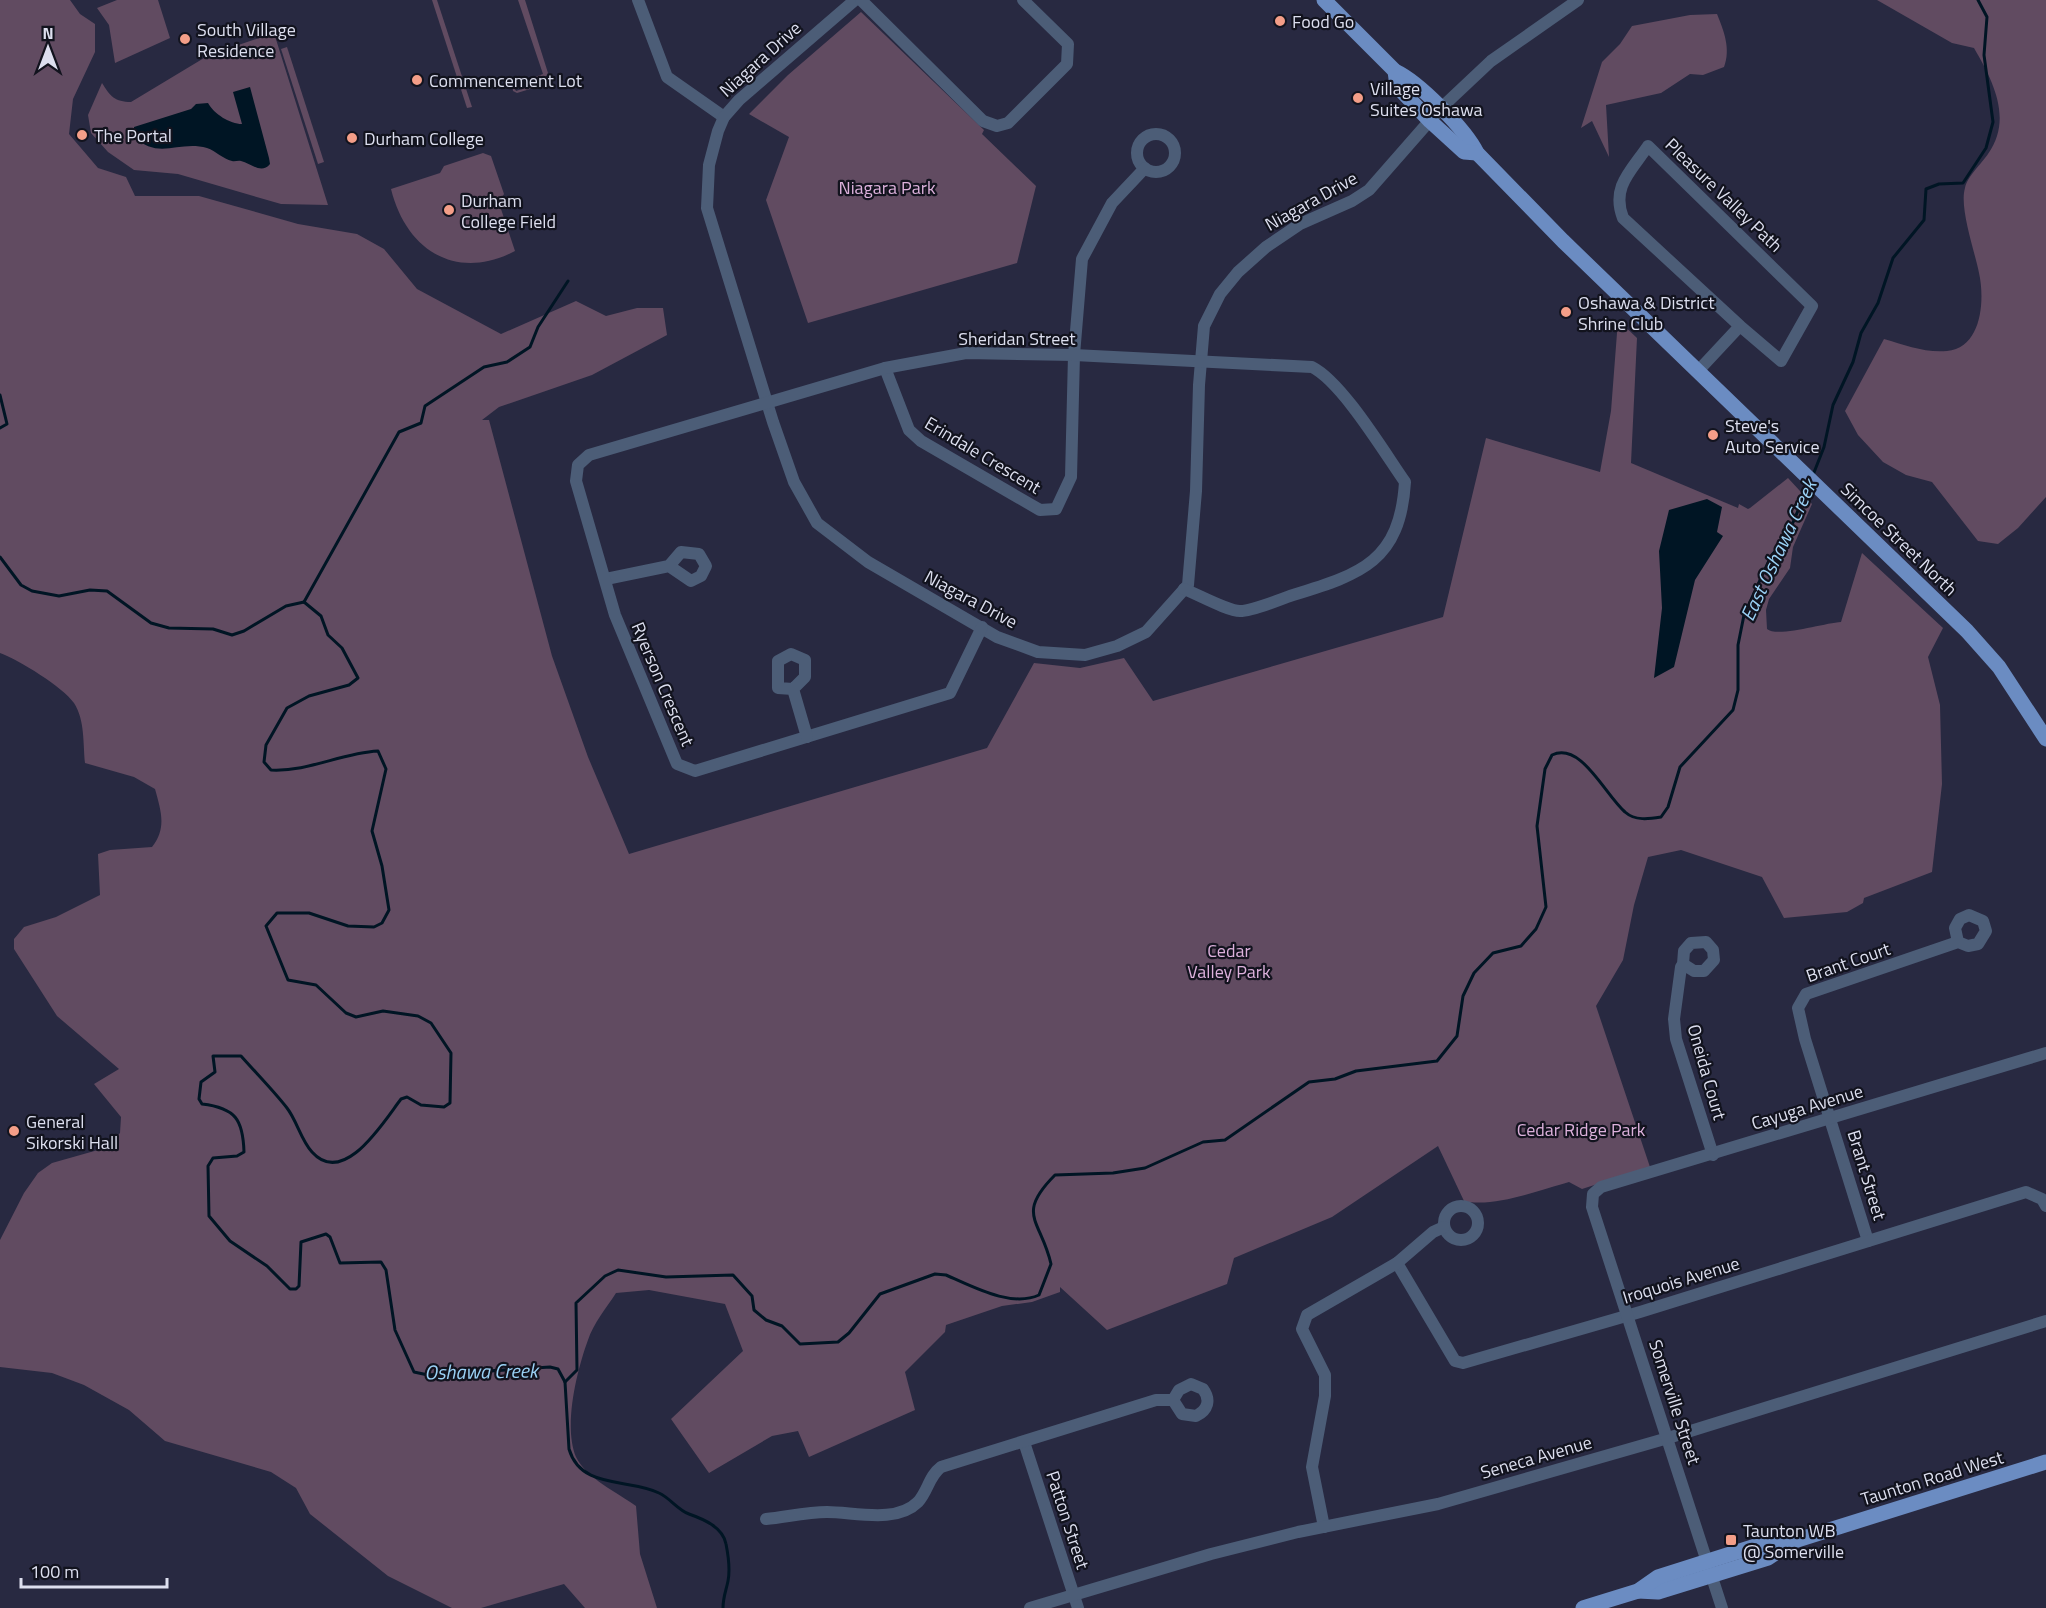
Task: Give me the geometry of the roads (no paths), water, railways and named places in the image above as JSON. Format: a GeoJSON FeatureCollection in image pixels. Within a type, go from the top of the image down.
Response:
{"type":"FeatureCollection","features":[{"type":"Feature","properties":{"kind":"main road","name":"Simcoe Street North"},"geometry":{"type":"LineString","coordinates":[[1324,0],[1395,70],[1407,76],[1435,115],[1471,141],[1477,153],[1788,459],[1967,631],[1999,667],[2046,739]]}},
{"type":"Feature","properties":{"kind":"main road","name":"Taunton Road West"},"geometry":{"type":"LineString","coordinates":[[1583,1608],[1638,1591],[1658,1592],[1762,1544],[1794,1541],[2046,1462]]}},
{"type":"Feature","properties":{"kind":"street"},"geometry":{"type":"LineString","coordinates":[[638,0],[667,77],[723,117]]}},
{"type":"Feature","properties":{"kind":"street","name":"Niagara Drive"},"geometry":{"type":"LineString","coordinates":[[855,0],[738,100],[723,117],[709,165],[707,208],[767,404],[794,482],[817,523],[868,562],[997,637],[1038,652],[1085,655],[1117,646],[1146,632],[1188,585],[1204,326],[1220,294],[1238,272],[1266,247],[1300,224],[1352,201],[1369,190],[1435,115],[1491,61],[1578,0]]}},
{"type":"Feature","properties":{"kind":"street"},"geometry":{"type":"LineString","coordinates":[[861,0],[983,121],[997,126],[1008,123],[1066,64],[1069,57],[1068,44],[1023,0]]}},
{"type":"Feature","properties":{"kind":"street","name":"Pleasure Valley Path"},"geometry":{"type":"LineString","coordinates":[[1648,146],[1812,306],[1781,361],[1740,326],[1623,218],[1617,203],[1621,187],[1648,146]]}},
{"type":"Feature","properties":{"kind":"street"},"geometry":{"type":"LineString","coordinates":[[1074,355],[1082,259],[1112,203],[1145,168]]}},
{"type":"Feature","properties":{"kind":"street"},"geometry":{"type":"LineString","coordinates":[[1698,371],[1740,326]]}},
{"type":"Feature","properties":{"kind":"street","name":"Sheridan Street"},"geometry":{"type":"LineString","coordinates":[[767,404],[885,368],[966,353],[1201,361],[1311,367],[1320,371],[1335,385],[1405,482],[1403,510],[1387,546],[1368,566],[1346,579],[1240,611],[1184,589]]}},
{"type":"Feature","properties":{"kind":"street","name":"Erindale Crescent"},"geometry":{"type":"LineString","coordinates":[[885,368],[909,430],[921,441],[1040,510],[1056,509],[1071,477],[1074,355]]}},
{"type":"Feature","properties":{"kind":"street","name":"Ryerson Crescent"},"geometry":{"type":"LineString","coordinates":[[767,404],[589,455],[578,465],[576,481],[615,615],[677,764],[695,771],[950,693],[982,627]]}},
{"type":"Feature","properties":{"kind":"street"},"geometry":{"type":"LineString","coordinates":[[606,579],[669,566]]}},
{"type":"Feature","properties":{"kind":"street"},"geometry":{"type":"LineString","coordinates":[[793,689],[807,737]]}},
{"type":"Feature","properties":{"kind":"street","name":"Brant Court"},"geometry":{"type":"LineString","coordinates":[[1831,1119],[1798,1017],[1800,1001],[1806,994],[1958,942]]}},
{"type":"Feature","properties":{"kind":"street","name":"Oneida Court"},"geometry":{"type":"LineString","coordinates":[[1683,964],[1678,974],[1674,1031],[1713,1155]]}},
{"type":"Feature","properties":{"kind":"street","name":"Cayuga Avenue"},"geometry":{"type":"LineString","coordinates":[[1592,1207],[1593,1194],[1601,1187],[2046,1053]]}},
{"type":"Feature","properties":{"kind":"street","name":"Brant Street"},"geometry":{"type":"LineString","coordinates":[[1831,1119],[1869,1241]]}},
{"type":"Feature","properties":{"kind":"street","name":"Iroquois Avenue"},"geometry":{"type":"LineString","coordinates":[[1397,1263],[1455,1361],[1463,1363],[1628,1316],[2026,1192],[2042,1199],[2046,1206]]}},
{"type":"Feature","properties":{"kind":"street","name":"Somerville Street"},"geometry":{"type":"LineString","coordinates":[[1592,1207],[1722,1608]]}},
{"type":"Feature","properties":{"kind":"street"},"geometry":{"type":"LineString","coordinates":[[1324,1527],[1312,1467],[1325,1396],[1325,1376],[1302,1329],[1303,1322],[1307,1315],[1397,1263],[1433,1232],[1444,1227]]}},
{"type":"Feature","properties":{"kind":"street","name":"Seneca Avenue"},"geometry":{"type":"LineString","coordinates":[[1030,1608],[1211,1554],[1438,1503],[1668,1438],[2046,1321]]}},
{"type":"Feature","properties":{"kind":"street"},"geometry":{"type":"LineString","coordinates":[[766,1519],[826,1512],[869,1516],[906,1509],[918,1501],[935,1471],[941,1467],[1156,1400],[1173,1400]]}},
{"type":"Feature","properties":{"kind":"street","name":"Patton Street"},"geometry":{"type":"LineString","coordinates":[[1024,1442],[1078,1608]]}},
{"type":"Feature","properties":{"kind":"water"},"geometry":{"type":"Polygon","coordinates":[[[250,87],[269,158],[270,164],[267,167],[260,168],[241,161],[229,160],[207,148],[197,146],[160,149],[151,147],[134,136],[134,127],[191,109],[196,104],[208,103],[223,118],[242,124],[233,92],[250,87]]]}},
{"type":"Feature","properties":{"kind":"water"},"geometry":{"type":"Polygon","coordinates":[[[1707,499],[1722,507],[1717,532],[1723,536],[1695,580],[1674,667],[1654,678],[1662,608],[1659,551],[1669,510],[1707,499]]]}},
{"type":"Feature","properties":{"kind":"waterway","name":"East Oshawa Creek"},"geometry":{"type":"LineString","coordinates":[[1813,475],[1824,447],[1833,405],[1853,362],[1861,333],[1878,303],[1893,258],[1924,220],[1926,189],[1939,184],[1963,183],[1986,148],[1993,122],[1984,55],[1987,17],[1978,0]]}},
{"type":"Feature","properties":{"kind":"waterway"},"geometry":{"type":"LineString","coordinates":[[304,602],[399,432],[421,423],[425,406],[484,367],[507,362],[530,347],[538,327],[568,281]]}},
{"type":"Feature","properties":{"kind":"waterway","name":"Oshawa Creek"},"geometry":{"type":"LineString","coordinates":[[0,395],[7,424],[0,428]]}},
{"type":"Feature","properties":{"kind":"waterway","name":"East Oshawa Creek"},"geometry":{"type":"LineString","coordinates":[[565,1382],[577,1370],[576,1303],[605,1276],[618,1270],[666,1277],[733,1275],[752,1296],[754,1310],[766,1320],[782,1326],[800,1344],[838,1342],[849,1333],[880,1294],[935,1274],[946,1275],[992,1294],[1016,1299],[1028,1298],[1039,1295],[1051,1264],[1034,1218],[1034,1209],[1036,1200],[1055,1175],[1113,1173],[1145,1168],[1203,1142],[1225,1140],[1309,1082],[1335,1079],[1356,1071],[1437,1061],[1457,1036],[1463,996],[1474,973],[1493,953],[1521,946],[1536,929],[1546,907],[1537,826],[1545,769],[1552,755],[1563,753],[1583,762],[1617,804],[1629,815],[1642,819],[1661,817],[1668,807],[1680,767],[1733,710],[1738,690],[1738,645],[1744,615],[1771,556],[1786,539],[1808,487]]}},
{"type":"Feature","properties":{"kind":"waterway","name":"Oshawa Creek"},"geometry":{"type":"LineString","coordinates":[[0,557],[21,585],[32,591],[59,596],[90,590],[107,591],[151,623],[169,628],[213,629],[232,635],[244,631],[286,606],[304,602]]}},
{"type":"Feature","properties":{"kind":"waterway","name":"Oshawa Creek"},"geometry":{"type":"LineString","coordinates":[[304,602],[321,616],[328,635],[342,648],[358,678],[349,685],[309,696],[287,708],[266,745],[264,762],[271,770],[285,770],[364,752],[378,751],[386,769],[372,831],[382,866],[389,910],[382,923],[374,927],[348,926],[309,913],[277,913],[266,926],[288,980],[316,985],[346,1013],[356,1017],[383,1011],[418,1016],[431,1023],[451,1053],[450,1103],[444,1107],[421,1105],[407,1097],[401,1099],[374,1135],[350,1157],[337,1162],[324,1161],[308,1147],[287,1108],[241,1056],[213,1056],[215,1072],[201,1082],[199,1099],[202,1104],[223,1109],[235,1118],[242,1132],[244,1152],[237,1156],[213,1158],[208,1166],[209,1216],[230,1241],[267,1266],[290,1289],[296,1289],[299,1286],[301,1242],[326,1234],[330,1237],[340,1263],[381,1262],[386,1270],[395,1330],[414,1372],[428,1375],[550,1367],[558,1369],[565,1382],[569,1449],[575,1462],[595,1477],[647,1488],[659,1493],[681,1510],[706,1521],[721,1533],[726,1544],[729,1568],[723,1608]]}},
{"type":"Feature","properties":{"kind":"place","name":"Food Go"},"geometry":{"type":"Point","coordinates":[1280,21]}},
{"type":"Feature","properties":{"kind":"place","name":"South Village Residence"},"geometry":{"type":"Point","coordinates":[185,39]}},
{"type":"Feature","properties":{"kind":"place","name":"Commencement Lot"},"geometry":{"type":"Point","coordinates":[417,80]}},
{"type":"Feature","properties":{"kind":"place","name":"Village Suites Oshawa"},"geometry":{"type":"Point","coordinates":[1358,98]}},
{"type":"Feature","properties":{"kind":"place","name":"The Portal"},"geometry":{"type":"Point","coordinates":[82,135]}},
{"type":"Feature","properties":{"kind":"place","name":"Durham College"},"geometry":{"type":"Point","coordinates":[352,138]}},
{"type":"Feature","properties":{"kind":"place","name":"Durham College Field"},"geometry":{"type":"Point","coordinates":[449,210]}},
{"type":"Feature","properties":{"kind":"place","name":"Oshawa & District Shrine Club"},"geometry":{"type":"Point","coordinates":[1566,312]}},
{"type":"Feature","properties":{"kind":"place","name":"Steve's Auto Service"},"geometry":{"type":"Point","coordinates":[1713,435]}},
{"type":"Feature","properties":{"kind":"place","name":"General Sikorski Hall"},"geometry":{"type":"Point","coordinates":[14,1131]}},
{"type":"Feature","properties":{"kind":"place","name":"Taunton WB @ Somerville"},"geometry":{"type":"Point","coordinates":[1731,1540]}},
{"type":"Feature","properties":{"kind":"park label","name":"Niagara Park"},"geometry":{"type":"Point","coordinates":[887,187]}},
{"type":"Feature","properties":{"kind":"park label","name":"Cedar Valley Park"},"geometry":{"type":"Point","coordinates":[1229,960]}},
{"type":"Feature","properties":{"kind":"park label","name":"Cedar Ridge Park"},"geometry":{"type":"Point","coordinates":[1581,1129]}}]}
